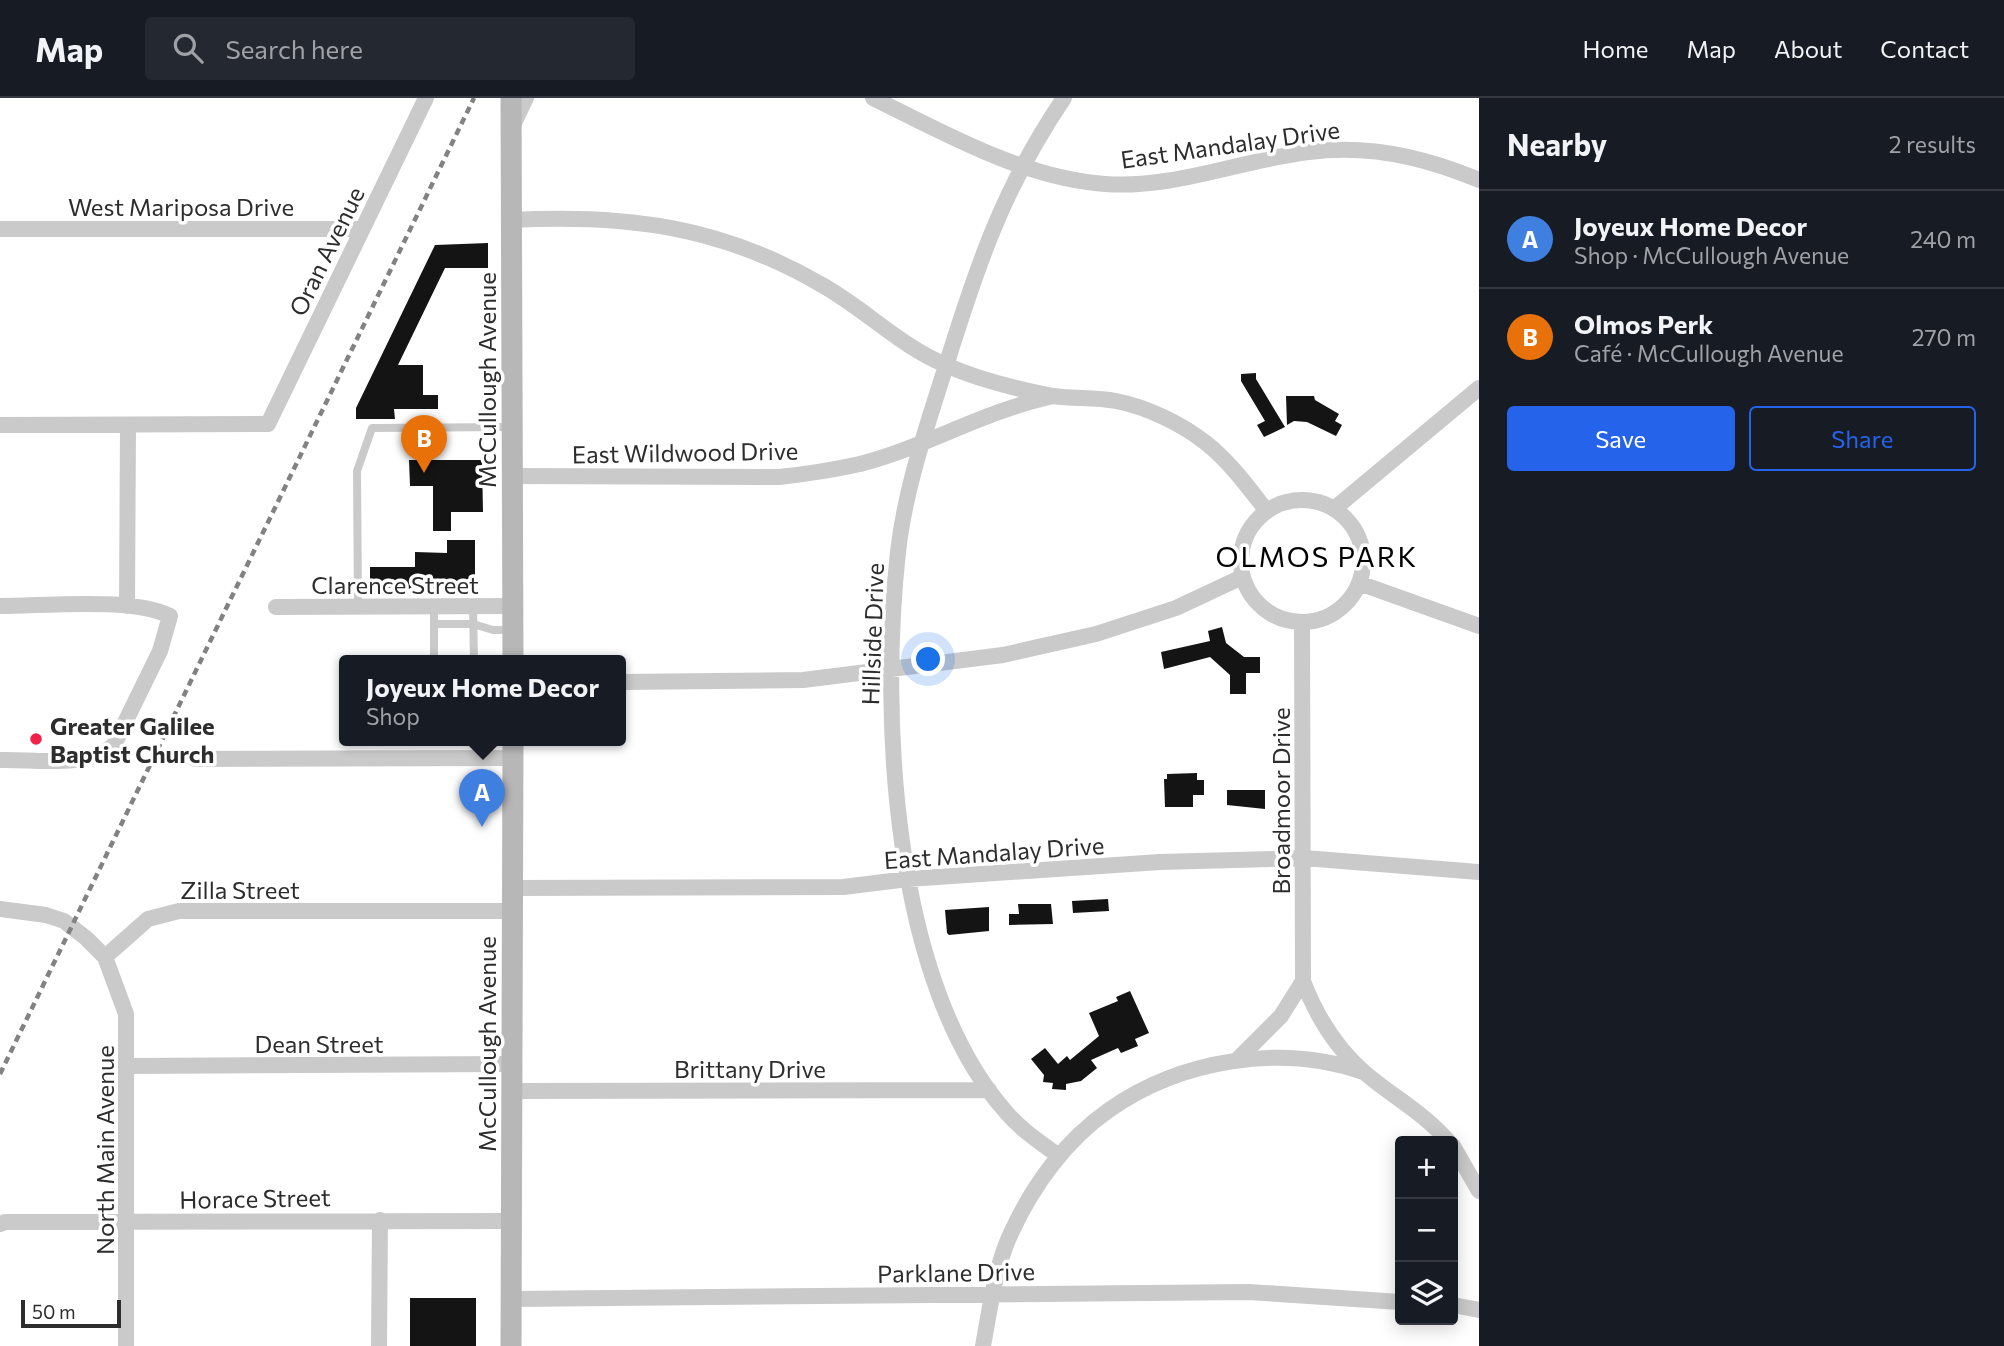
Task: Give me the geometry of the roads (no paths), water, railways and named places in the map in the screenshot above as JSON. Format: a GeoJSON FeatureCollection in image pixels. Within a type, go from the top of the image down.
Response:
{"type":"FeatureCollection","features":[{"type":"Feature","properties":{"kind":"main road","name":"McCullough Avenue"},"geometry":{"type":"LineString","coordinates":[[511,98],[513,655]]}},
{"type":"Feature","properties":{"kind":"main road","name":"McCullough Avenue"},"geometry":{"type":"LineString","coordinates":[[511,1346],[513,750]]}},
{"type":"Feature","properties":{"kind":"street","name":"Oran Avenue"},"geometry":{"type":"LineString","coordinates":[[128,425],[268,424],[426,98]]}},
{"type":"Feature","properties":{"kind":"street"},"geometry":{"type":"LineString","coordinates":[[512,128],[526,98]]}},
{"type":"Feature","properties":{"kind":"street","name":"East Mandalay Drive"},"geometry":{"type":"LineString","coordinates":[[873,98],[982,151],[1066,178],[1106,184],[1147,183],[1307,152],[1369,150],[1420,159],[1479,180]]}},
{"type":"Feature","properties":{"kind":"street","name":"Hillside Drive"},"geometry":{"type":"LineString","coordinates":[[1059,1156],[1022,1129],[989,1090],[948,1017],[927,953],[908,879],[897,801],[890,670],[898,550],[921,443],[985,243],[1021,164],[1064,98]]}},
{"type":"Feature","properties":{"kind":"street","name":"East Wildwood Drive"},"geometry":{"type":"LineString","coordinates":[[511,220],[570,217],[627,219],[716,236],[771,258],[822,285],[898,339],[946,365],[978,377],[1055,396],[1118,401],[1177,425],[1222,458],[1266,510]]}},
{"type":"Feature","properties":{"kind":"street","name":"West Mariposa Drive"},"geometry":{"type":"LineString","coordinates":[[0,229],[361,229]]}},
{"type":"Feature","properties":{"kind":"street"},"geometry":{"type":"LineString","coordinates":[[1334,509],[1479,388]]}},
{"type":"Feature","properties":{"kind":"street","name":"East Wildwood Drive"},"geometry":{"type":"LineString","coordinates":[[514,476],[779,477],[861,463],[921,443],[1011,406],[1055,396]]}},
{"type":"Feature","properties":{"kind":"street"},"geometry":{"type":"LineString","coordinates":[[0,425],[128,425],[127,606]]}},
{"type":"Feature","properties":{"kind":"street"},"geometry":{"type":"LineString","coordinates":[[1295,500],[1315,501],[1334,509],[1354,529],[1360,542],[1363,569],[1359,583],[1341,608],[1323,619],[1302,622],[1282,619],[1264,610],[1251,596],[1242,577],[1241,548],[1255,520],[1266,510],[1295,500]]}},
{"type":"Feature","properties":{"kind":"street"},"geometry":{"type":"LineString","coordinates":[[626,682],[803,680],[1003,655],[1096,634],[1176,608],[1242,577]]}},
{"type":"Feature","properties":{"kind":"street"},"geometry":{"type":"LineString","coordinates":[[1359,583],[1479,626]]}},
{"type":"Feature","properties":{"kind":"street"},"geometry":{"type":"LineString","coordinates":[[0,606],[127,606],[170,616],[160,651],[114,745],[106,752],[83,759],[0,760]]}},
{"type":"Feature","properties":{"kind":"street","name":"Clarence Street"},"geometry":{"type":"LineString","coordinates":[[276,607],[513,606]]}},
{"type":"Feature","properties":{"kind":"street","name":"Broadmoor Drive"},"geometry":{"type":"LineString","coordinates":[[1302,622],[1303,981],[1326,1027],[1365,1073]]}},
{"type":"Feature","properties":{"kind":"street"},"geometry":{"type":"LineString","coordinates":[[195,759],[513,750]]}},
{"type":"Feature","properties":{"kind":"street","name":"East Mandalay Drive"},"geometry":{"type":"LineString","coordinates":[[512,888],[843,887],[908,879],[1160,862],[1304,858],[1479,872]]}},
{"type":"Feature","properties":{"kind":"street"},"geometry":{"type":"LineString","coordinates":[[0,909],[25,910],[64,921],[105,957]]}},
{"type":"Feature","properties":{"kind":"street","name":"Zilla Street"},"geometry":{"type":"LineString","coordinates":[[105,957],[148,919],[179,911],[512,911]]}},
{"type":"Feature","properties":{"kind":"street","name":"North Main Avenue"},"geometry":{"type":"LineString","coordinates":[[105,957],[126,1014],[126,1346]]}},
{"type":"Feature","properties":{"kind":"street"},"geometry":{"type":"LineString","coordinates":[[1237,1060],[1281,1016],[1303,981]]}},
{"type":"Feature","properties":{"kind":"street"},"geometry":{"type":"LineString","coordinates":[[983,1346],[993,1294],[1009,1236],[1027,1201],[1059,1156],[1110,1109],[1148,1088],[1206,1067],[1237,1060],[1310,1060],[1365,1073],[1425,1117],[1443,1136]]}},
{"type":"Feature","properties":{"kind":"street","name":"Dean Street"},"geometry":{"type":"LineString","coordinates":[[127,1066],[512,1064]]}},
{"type":"Feature","properties":{"kind":"street","name":"Brittany Drive"},"geometry":{"type":"LineString","coordinates":[[512,1091],[989,1090]]}},
{"type":"Feature","properties":{"kind":"street"},"geometry":{"type":"LineString","coordinates":[[1458,1150],[1472,1161],[1479,1191]]}},
{"type":"Feature","properties":{"kind":"street"},"geometry":{"type":"LineString","coordinates":[[379,1346],[380,1220]]}},
{"type":"Feature","properties":{"kind":"street","name":"Horace Street"},"geometry":{"type":"LineString","coordinates":[[0,1224],[512,1221]]}},
{"type":"Feature","properties":{"kind":"street","name":"Parklane Drive"},"geometry":{"type":"LineString","coordinates":[[511,1299],[1249,1292],[1395,1302]]}},
{"type":"Feature","properties":{"kind":"street"},"geometry":{"type":"LineString","coordinates":[[1458,1307],[1479,1310]]}},
{"type":"Feature","properties":{"kind":"lane"},"geometry":{"type":"LineString","coordinates":[[358,607],[357,471],[372,428],[513,428]]}},
{"type":"Feature","properties":{"kind":"lane"},"geometry":{"type":"LineString","coordinates":[[434,606],[434,655]]}},
{"type":"Feature","properties":{"kind":"lane"},"geometry":{"type":"LineString","coordinates":[[473,606],[474,655]]}},
{"type":"Feature","properties":{"kind":"lane"},"geometry":{"type":"LineString","coordinates":[[434,624],[473,624],[493,630],[513,630]]}},
{"type":"Feature","properties":{"kind":"railway"},"geometry":{"type":"LineString","coordinates":[[0,1074],[474,98]]}},
{"type":"Feature","properties":{"kind":"place","name":"Olmos Perk"},"geometry":{"type":"Point","coordinates":[424,473]}},
{"type":"Feature","properties":{"kind":"place","name":"Greater Galilee Baptist Church"},"geometry":{"type":"Point","coordinates":[36,739]}},
{"type":"Feature","properties":{"kind":"place","name":"Joyeux Home Decor"},"geometry":{"type":"Point","coordinates":[482,827]}},
{"type":"Feature","properties":{"kind":"district","name":"OLMOS PARK"},"geometry":{"type":"Point","coordinates":[1317,556]}}]}
